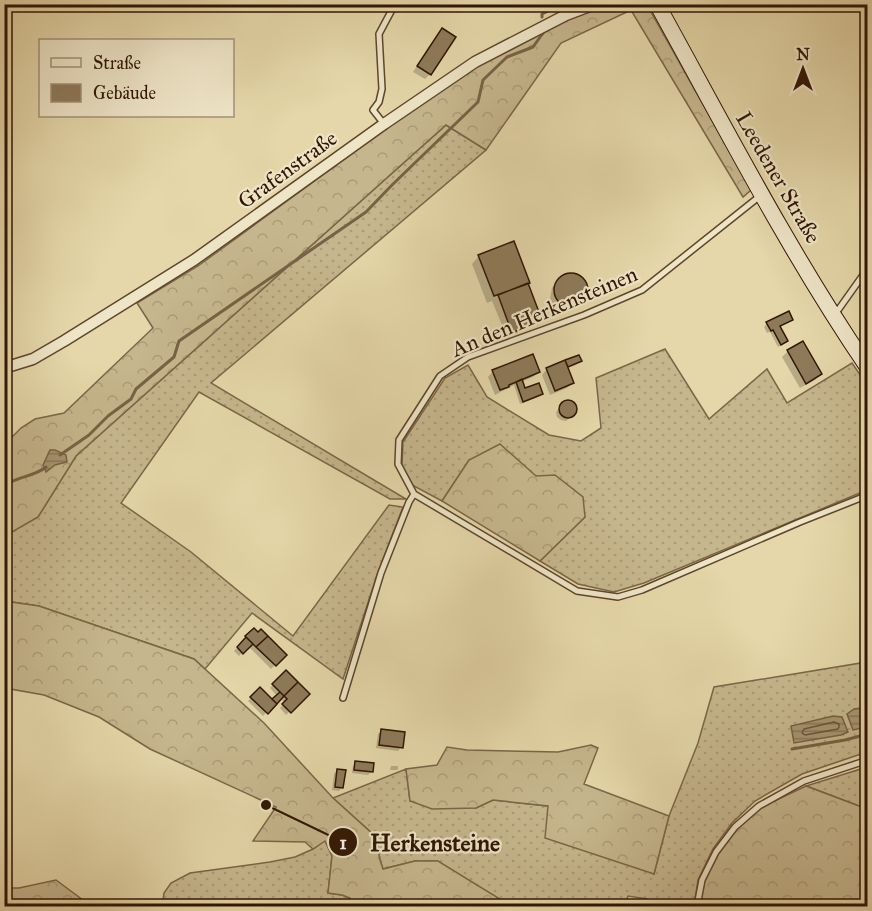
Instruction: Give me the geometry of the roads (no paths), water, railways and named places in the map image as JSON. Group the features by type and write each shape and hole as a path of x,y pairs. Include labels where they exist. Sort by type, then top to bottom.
{"street":[{"name":"Grafenstraße","path":"4,368 33,359 194,260 475,62 566,15 595,4"},
{"name":"Leedener Straße","path":"657,4 762,194 833,317 867,368"}],"lane":[{"path":"384,124 373,110 379,102 382,89 379,34 395,4"},
{"name":"An den Herkensteinen","path":"414,494 398,464 399,440 440,376 468,357 584,315 642,290 762,194"},
{"path":"833,317 867,268"},
{"path":"344,698 381,573 414,494 578,591 618,597 642,590 867,495"},
{"path":"697,906 702,880 716,852 735,827 759,806 804,781 867,760"}],"water":[{"path":"50,450 66,455 67,462 55,465 46,472 43,465"},
{"path":"861,708 867,721 867,727 853,730 847,714 854,709"},
{"path":"833,716 842,717 848,732 794,743 791,726"}],"waterway":[{"path":"542,17 542,14 563,4"},
{"path":"60,455 89,435 108,416 131,399 136,389 174,357 179,341 366,212 478,102 483,80 507,57 533,47 543,33"},
{"path":"4,486 46,467"},
{"path":"792,749 868,734"}],"place":[{"name":"Herkensteine","path":"266,805"}]}
